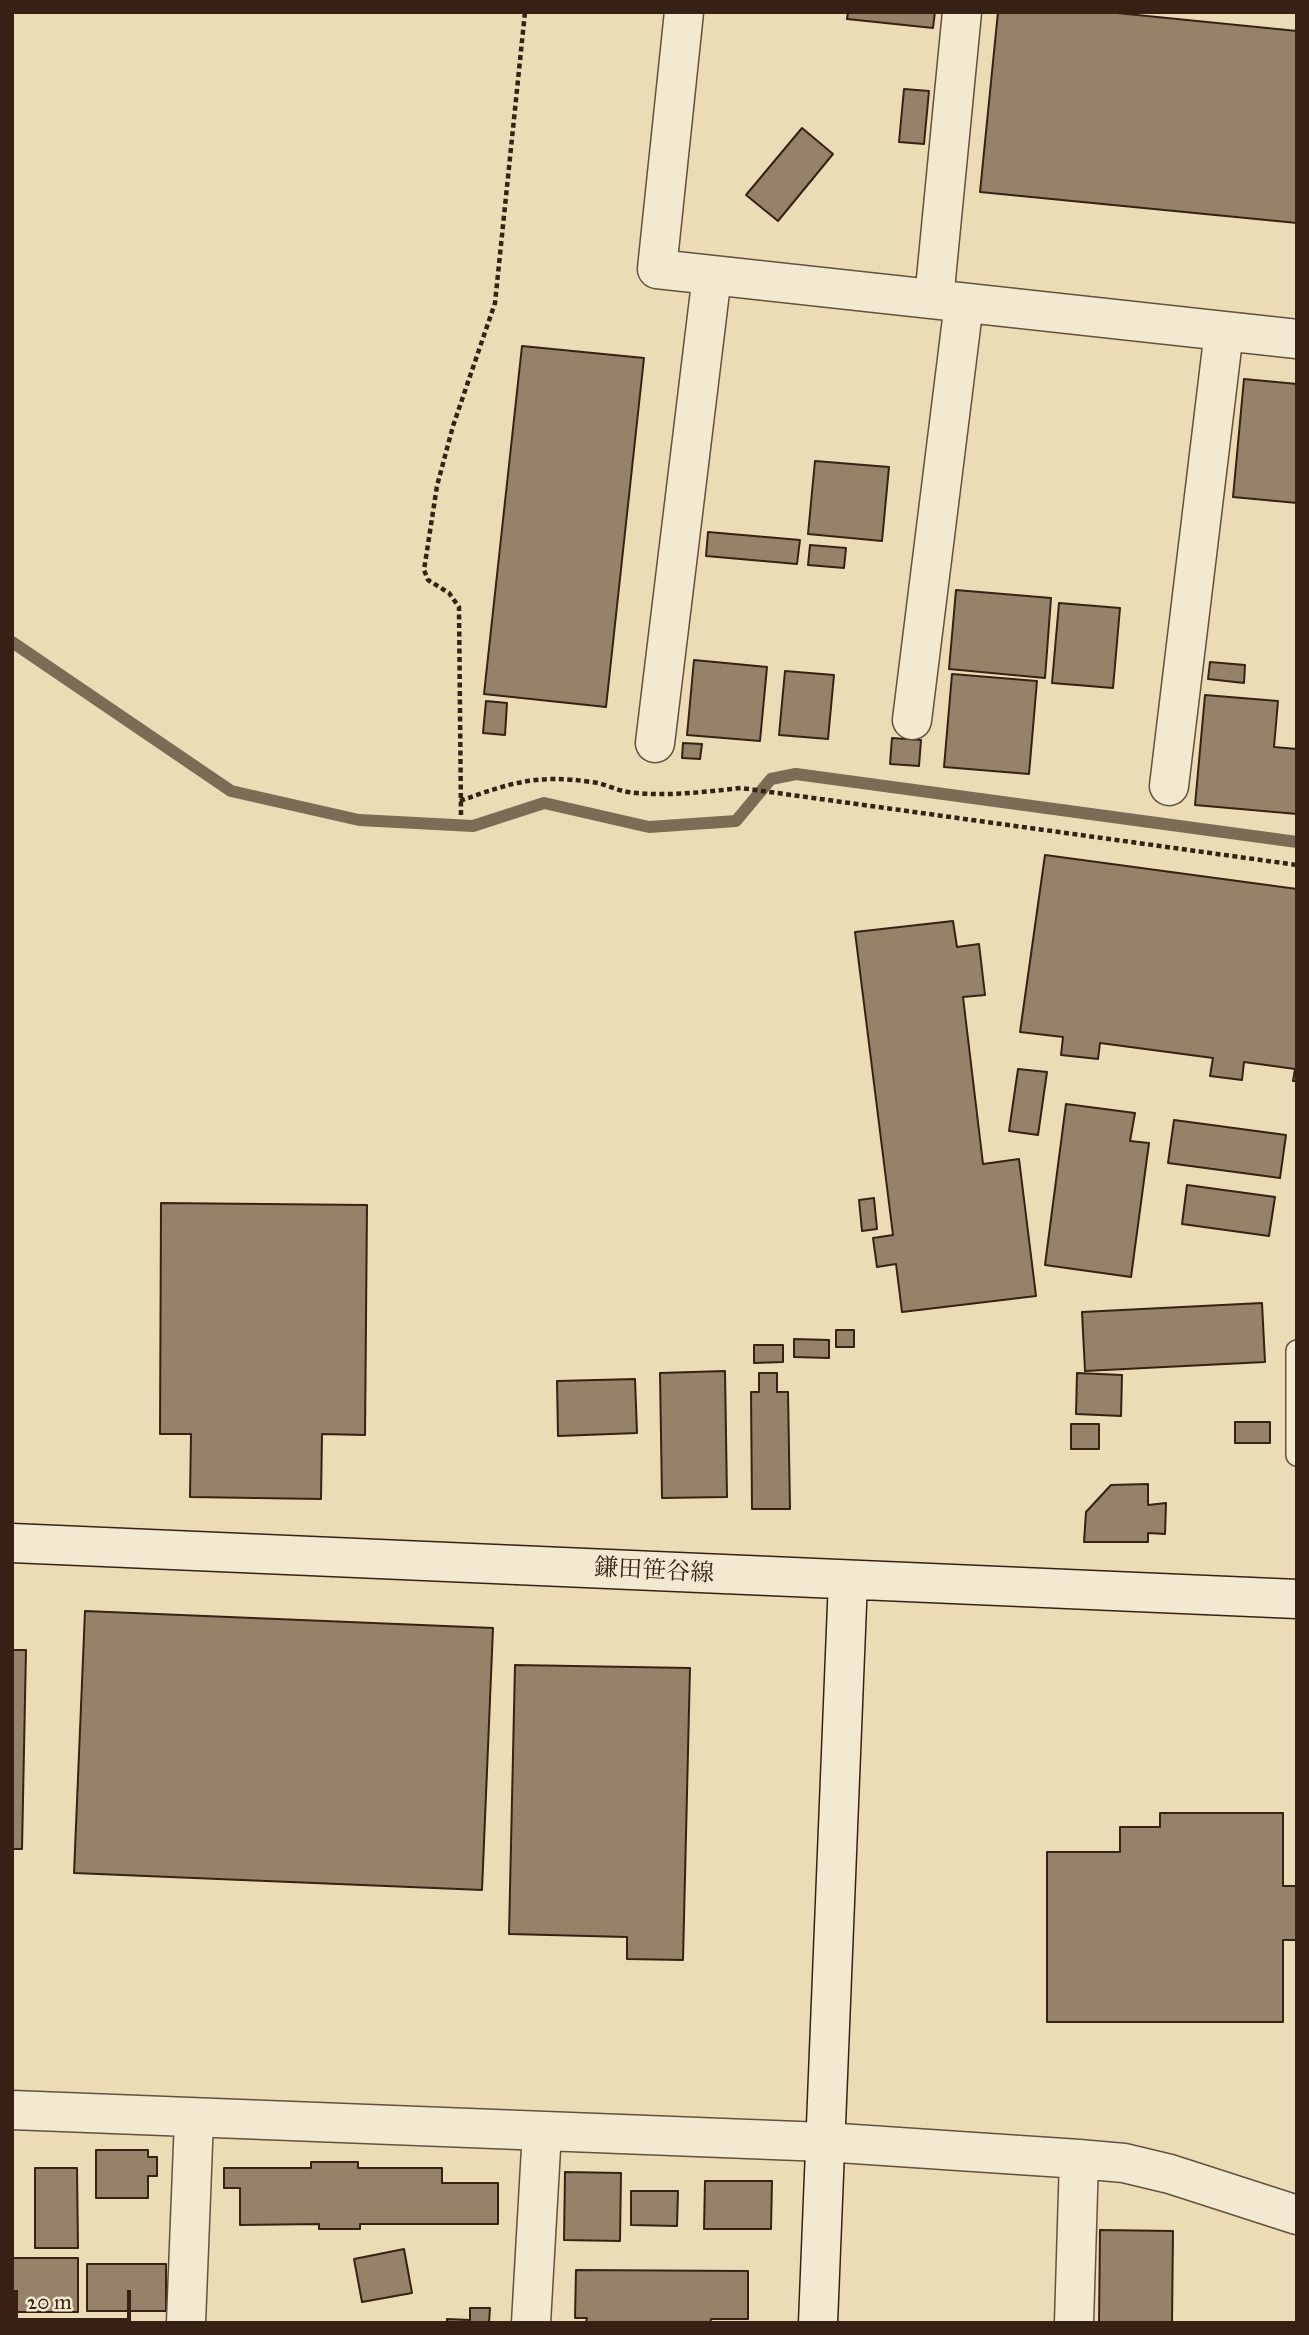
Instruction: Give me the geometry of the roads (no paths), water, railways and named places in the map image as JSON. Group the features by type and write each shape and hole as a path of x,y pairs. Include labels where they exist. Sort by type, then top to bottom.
{"street":[{"path":"684,12 657,269 1297,339"},
{"path":"912,720 949,301 962,12"},
{"path":"655,743 712,275"},
{"path":"1168,786 1224,331"},
{"name":"鎌田笹谷線","path":"12,1543 1297,1599"},
{"path":"818,2323 848,1580"},
{"path":"12,2110 824,2143 1079,2159 1124,2163 1170,2174 1297,2215"},
{"path":"186,2323 194,2119"},
{"path":"531,2323 542,2131"},
{"path":"1074,2323 1079,2159"}],"lane":[{"path":"1297,1350 1297,1455"}],"waterway":[{"path":"12,642 231,791 359,820 473,826 544,803 649,827 736,821 771,779 796,774 1297,842"}]}
